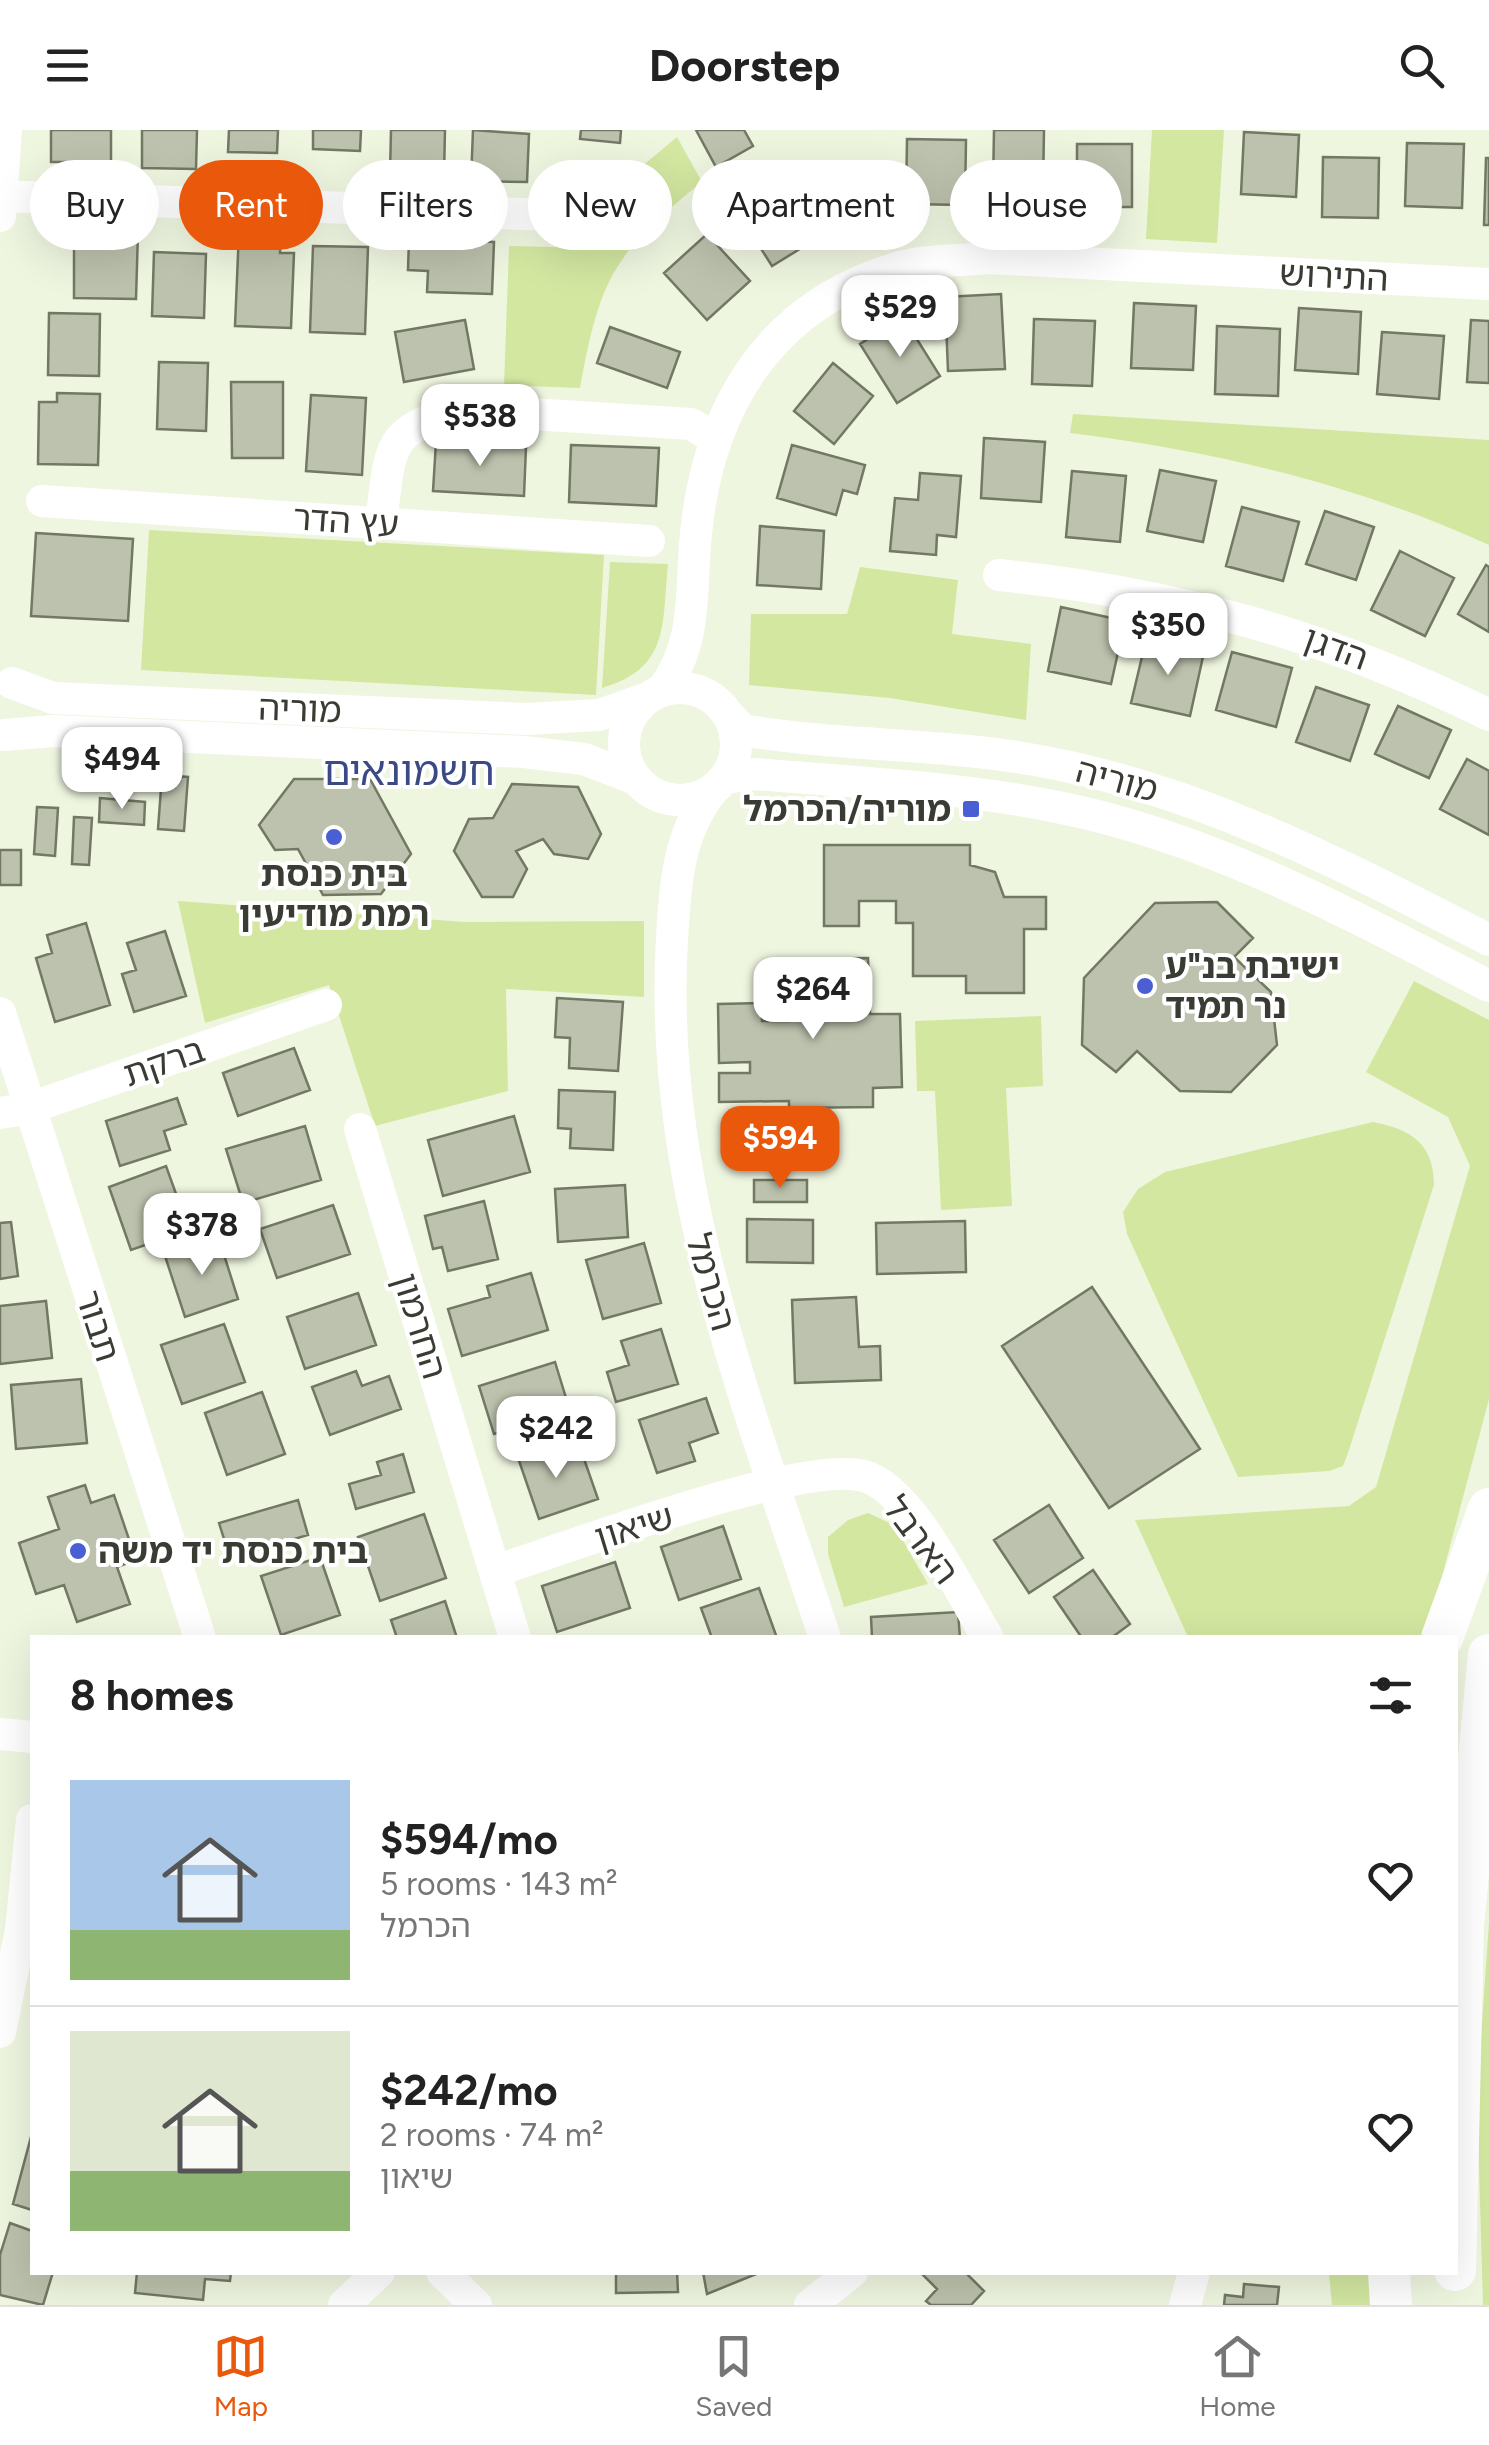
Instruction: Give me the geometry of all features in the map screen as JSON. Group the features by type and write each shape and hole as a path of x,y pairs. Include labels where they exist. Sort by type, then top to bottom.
{"main road":[{"path":"1443,1635 1489,1509"},
{"path":"1458,2141 1463,1925 1489,1655"},
{"path":"1389,2275 1391,2305"},
{"path":"1455,2275 1456,2305"}],"street":[{"path":"0,216 6,130"},
{"path":"1,196 528,214"},
{"name":"התירוש","path":"655,694 678,670 692,614 700,498 714,437 732,397 785,329 827,297 908,265 988,258 1489,284"},
{"path":"380,524 394,444 410,427 436,417 470,410 691,424 714,437"},
{"name":"עץ הדר","path":"42,501 649,541"},
{"name":"הדגן","path":"999,575 1124,592 1244,617 1364,657 1489,715"},
{"name":"התירוש","path":"692,614 700,675 718,704"},
{"path":"2,737 15,716 4,671"},
{"name":"מוריה","path":"4,671 54,698 526,719 599,714 655,694"},
{"path":"694,690 718,704 736,743 719,784 681,801 641,784 625,758 624,732 637,708 655,694 694,690"},
{"name":"מוריה","path":"718,704 742,730 1023,758 1116,778 1261,828 1489,940"},
{"name":"מוריה","path":"2,737 53,731 524,752 584,759 641,784"},
{"name":"מוריה","path":"719,784 756,774 946,790 1105,818 1228,858 1489,986"},
{"name":"הכרמל","path":"641,784 666,843 673,913 670,1039 684,1168 712,1292 824,1635"},
{"name":"הכרמל","path":"673,913 687,832 695,811 719,784"},
{"name":"ברקת","path":"14,1111 326,1005"},
{"name":"תבור","path":"0,1013 14,1111 199,1635"},
{"name":"החרמון","path":"360,1128 514,1635"},
{"name":"הארבל","path":"774,1483 830,1474 865,1476 894,1494 915,1520 986,1635"},
{"name":"שיאון","path":"495,1571 774,1483"},
{"path":"0,1734 30,1737"},
{"path":"0,2032 21,1930 30,1840"},
{"path":"344,2305 375,2275"},
{"path":"445,2275 471,2301"},
{"path":"810,2305 848,2275"},
{"path":"1185,2305 1193,2275"}],"green space":[{"path":"1152,130 1224,130 1217,243 1146,239"},
{"path":"677,137 692,164 692,190 672,206 672,160 649,160"},
{"path":"509,246 528,246 528,250 629,250 604,293 580,388 504,385"},
{"path":"1073,414 1489,440 1489,545 1388,504 1284,473 1178,450 1070,433"},
{"path":"149,530 604,555 596,695 141,670"},
{"path":"610,562 668,564 662,625 651,656 640,669 602,688"},
{"path":"860,567 958,580 952,634 1031,644 1026,720 890,698 749,685 751,614 847,614"},
{"path":"178,901 465,922 644,921 644,997 506,989 508,1091 375,1126 329,985 205,1023"},
{"path":"1414,981 1489,1020 1489,1399 1427,1635 1187,1635 1135,1520 1349,1506 1376,1487 1470,1166 1448,1117 1366,1072"},
{"path":"1041,1016 1043,1086 1006,1088 1012,1206 941,1210 935,1091 917,1091 915,1021"},
{"path":"1373,1122 1399,1129 1418,1141 1430,1159 1434,1185 1348,1453 1343,1466 1329,1471 1238,1477 1127,1234 1123,1212 1138,1189 1165,1172"},
{"path":"868,1513 894,1525 928,1584 844,1607 828,1554 828,1537 848,1520"},
{"path":"1489,1922 1489,2305 1483,2305 1477,2096"},
{"path":"1329,2275 1385,2275 1386,2305 1332,2305"}],"building":[{"path":"51,130 111,130 111,160 51,160"},
{"path":"142,130 197,130 196,160 179,160 179,169 159,168 159,160 142,160"},
{"path":"229,130 278,130 277,153 228,152"},
{"path":"313,130 361,130 360,151 313,149"},
{"path":"391,130 445,130 444,160 390,160"},
{"path":"473,130 529,134 527,182 508,182 508,160 472,160"},
{"path":"581,130 621,130 620,143 580,139"},
{"path":"696,130 744,130 753,146 728,160 712,160"},
{"path":"994,130 1044,130 1043,160 993,160"},
{"path":"1244,132 1299,135 1296,197 1241,194"},
{"path":"907,139 966,140 966,160 950,160 950,205 930,204 930,160 907,160"},
{"path":"1407,143 1464,144 1462,208 1405,206"},
{"path":"1077,144 1132,144 1132,207 1122,207 1122,160 1077,160"},
{"path":"1323,157 1379,158 1378,218 1322,217"},
{"path":"1489,158 1489,225 1484,225"},
{"path":"323,246 368,250 365,334 310,332 313,250 323,250"},
{"path":"692,248 722,250 750,281 707,320 664,273"},
{"path":"74,250 137,250 136,299 74,298"},
{"path":"238,250 294,253 291,328 235,326"},
{"path":"409,250 494,250 492,294 427,292 428,271 408,270"},
{"path":"762,250 798,250 772,266"},
{"path":"154,252 206,254 204,318 152,316"},
{"path":"1001,294 1005,369 948,371 945,297"},
{"path":"1134,303 1196,306 1193,370 1131,368"},
{"path":"1299,308 1361,312 1358,374 1295,370"},
{"path":"49,313 100,314 99,376 48,375"},
{"path":"903,317 940,376 897,403 860,344"},
{"path":"1034,319 1095,321 1092,386 1032,384"},
{"path":"465,320 474,369 404,382 395,332"},
{"path":"1471,320 1489,321 1489,383 1467,382"},
{"path":"1217,326 1280,329 1278,396 1215,394"},
{"path":"610,327 680,352 667,388 597,363"},
{"path":"1382,332 1444,336 1439,399 1377,394"},
{"path":"159,362 208,363 206,431 157,429"},
{"path":"833,363 873,396 834,444 794,411"},
{"path":"231,382 283,382 283,458 232,458"},
{"path":"57,393 100,394 98,465 38,464 39,402 57,402"},
{"path":"311,395 366,398 362,475 306,471"},
{"path":"984,438 1045,442 1041,502 981,498"},
{"path":"436,442 526,447 524,496 433,491"},
{"path":"571,445 659,448 656,506 569,502"},
{"path":"792,445 865,465 857,494 843,490 836,515 777,498"},
{"path":"1160,470 1216,481 1203,542 1147,531"},
{"path":"1072,471 1126,476 1120,542 1066,537"},
{"path":"920,473 961,476 956,537 937,535 936,555 890,551 895,498 918,500"},
{"path":"1242,507 1299,522 1283,581 1226,566"},
{"path":"1325,511 1374,527 1356,580 1306,564"},
{"path":"760,526 824,531 821,589 757,585"},
{"path":"36,533 133,539 128,621 31,616"},
{"path":"1400,551 1454,578 1425,636 1371,610"},
{"path":"1486,565 1489,567 1489,632 1458,614"},
{"path":"1061,607 1125,621 1111,684 1048,671"},
{"path":"1146,640 1204,652 1190,716 1131,703"},
{"path":"1232,652 1292,668 1276,727 1216,710"},
{"path":"1316,687 1369,705 1350,761 1296,742"},
{"path":"1398,706 1451,730 1429,778 1375,754"},
{"path":"1467,759 1489,771 1489,835 1440,809"},
{"path":"162,775 188,777 184,831 158,829"},
{"name":"בית כנסת רמת מודיעין","path":"294,779 370,779 411,854 381,894 323,895 298,849 275,850 259,825"},
{"path":"512,784 578,787 601,834 588,859 554,854 543,839 516,851 527,869 513,897 482,897 454,851 469,819 493,818"},
{"path":"100,798 145,802 144,825 99,822"},
{"path":"37,807 58,808 55,856 34,854"},
{"path":"74,817 92,818 89,865 72,864"},
{"path":"824,845 970,845 970,865 995,872 1004,897 1046,897 1046,929 1024,929 1024,993 966,993 966,976 913,976 913,923 896,923 896,901 859,901 859,926 824,926"},
{"path":"0,850 21,850 21,885 0,885"},
{"path":"1217,902 1253,938 1234,957 1271,992 1277,1045 1231,1092 1180,1091 1137,1051 1116,1072 1082,1045 1084,978 1155,903"},
{"path":"86,923 110,1005 55,1022 36,958 52,953 47,935"},
{"path":"165,931 186,996 134,1012 122,974 136,970 127,943"},
{"path":"868,958 870,1014 900,1014 902,1087 873,1088 873,1107 789,1108 789,1101 719,1102 719,1073 750,1073 750,1062 719,1063 718,1004 762,1003 762,1021 789,1021 787,959"},
{"path":"557,998 623,1002 618,1071 569,1068 570,1038 555,1037"},
{"path":"294,1048 310,1090 238,1116 223,1073"},
{"path":"559,1090 615,1092 613,1150 570,1148 571,1129 558,1128"},
{"path":"177,1098 186,1124 164,1131 170,1150 120,1166 106,1121"},
{"path":"514,1116 530,1172 443,1196 428,1140"},
{"path":"305,1126 321,1180 243,1203 226,1149"},
{"path":"166,1166 189,1230 131,1250 109,1187"},
{"path":"754,1180 807,1180 807,1202 754,1202"},
{"path":"625,1185 628,1237 558,1242 555,1189"},
{"path":"484,1201 498,1259 448,1271 442,1247 433,1249 425,1216"},
{"path":"333,1205 350,1254 277,1278 260,1229"},
{"path":"747,1219 813,1220 813,1263 747,1262"},
{"path":"965,1221 966,1272 877,1274 876,1223"},
{"path":"11,1222 18,1276 0,1279 0,1223"},
{"path":"219,1239 238,1299 185,1317 165,1256"},
{"path":"644,1243 661,1303 603,1319 586,1260"},
{"path":"531,1273 548,1330 462,1356 448,1309 490,1297 487,1286"},
{"path":"1092,1287 1200,1449 1109,1508 1002,1346"},
{"path":"358,1293 376,1345 305,1369 287,1317"},
{"path":"856,1297 859,1347 880,1346 881,1380 795,1383 792,1300"},
{"path":"46,1301 52,1358 0,1364 0,1306"},
{"path":"224,1324 245,1382 182,1404 161,1345"},
{"path":"661,1329 678,1384 616,1402 607,1372 629,1365 621,1341"},
{"path":"555,1362 570,1411 494,1434 479,1386"},
{"path":"356,1371 362,1386 389,1376 401,1409 330,1435 312,1387"},
{"path":"81,1379 87,1443 16,1449 11,1385"},
{"path":"262,1392 285,1454 227,1475 205,1413"},
{"path":"706,1398 718,1433 689,1443 695,1461 657,1473 639,1420"},
{"path":"545,1443 552,1463 582,1453 598,1499 539,1519 516,1452"},
{"path":"403,1454 414,1492 356,1509 349,1484 381,1475 377,1462"},
{"name":"בית כנסת יד משה","path":"85,1485 91,1503 114,1495 136,1560 117,1567 130,1604 77,1622 64,1585 36,1594 19,1543 59,1529 48,1497"},
{"path":"298,1500 308,1535 230,1558 219,1523"},
{"path":"1049,1505 1083,1558 1029,1593 994,1540"},
{"path":"424,1514 446,1578 380,1601 358,1537"},
{"path":"723,1526 741,1579 679,1600 661,1547"},
{"path":"320,1557 340,1615 281,1635 261,1576"},
{"path":"615,1562 630,1608 557,1632 542,1586"},
{"path":"1093,1570 1130,1624 1115,1635 1080,1635 1054,1597"},
{"path":"759,1588 776,1635 711,1635 701,1608"},
{"path":"445,1601 456,1635 396,1635 391,1620"},
{"path":"958,1612 960,1635 872,1635 871,1617"},
{"path":"30,2141 30,2209 13,2204"},
{"path":"10,2223 30,2230 30,2275 52,2275 43,2305 0,2295 0,2255"},
{"path":"137,2275 231,2275 230,2281 205,2279 203,2300 135,2293"},
{"path":"616,2275 677,2275 678,2292 616,2293"},
{"path":"704,2275 754,2275 707,2294"},
{"path":"923,2275 968,2275 984,2291 971,2305 931,2305 926,2301 937,2289"},
{"path":"1244,2284 1279,2287 1277,2305 1224,2305 1225,2295 1243,2297"}],"place":[{"name":"מוריה/הכרמל","path":"971,809"},
{"name":"בית כנסת רמת מודיעין","path":"334,837"},
{"name":"ישיבת בנ\"ע נר תמיד","path":"1145,986"},
{"name":"בית כנסת יד משה","path":"78,1551"}],"district":[{"name":"חשמונאים","path":"409,771"}]}
